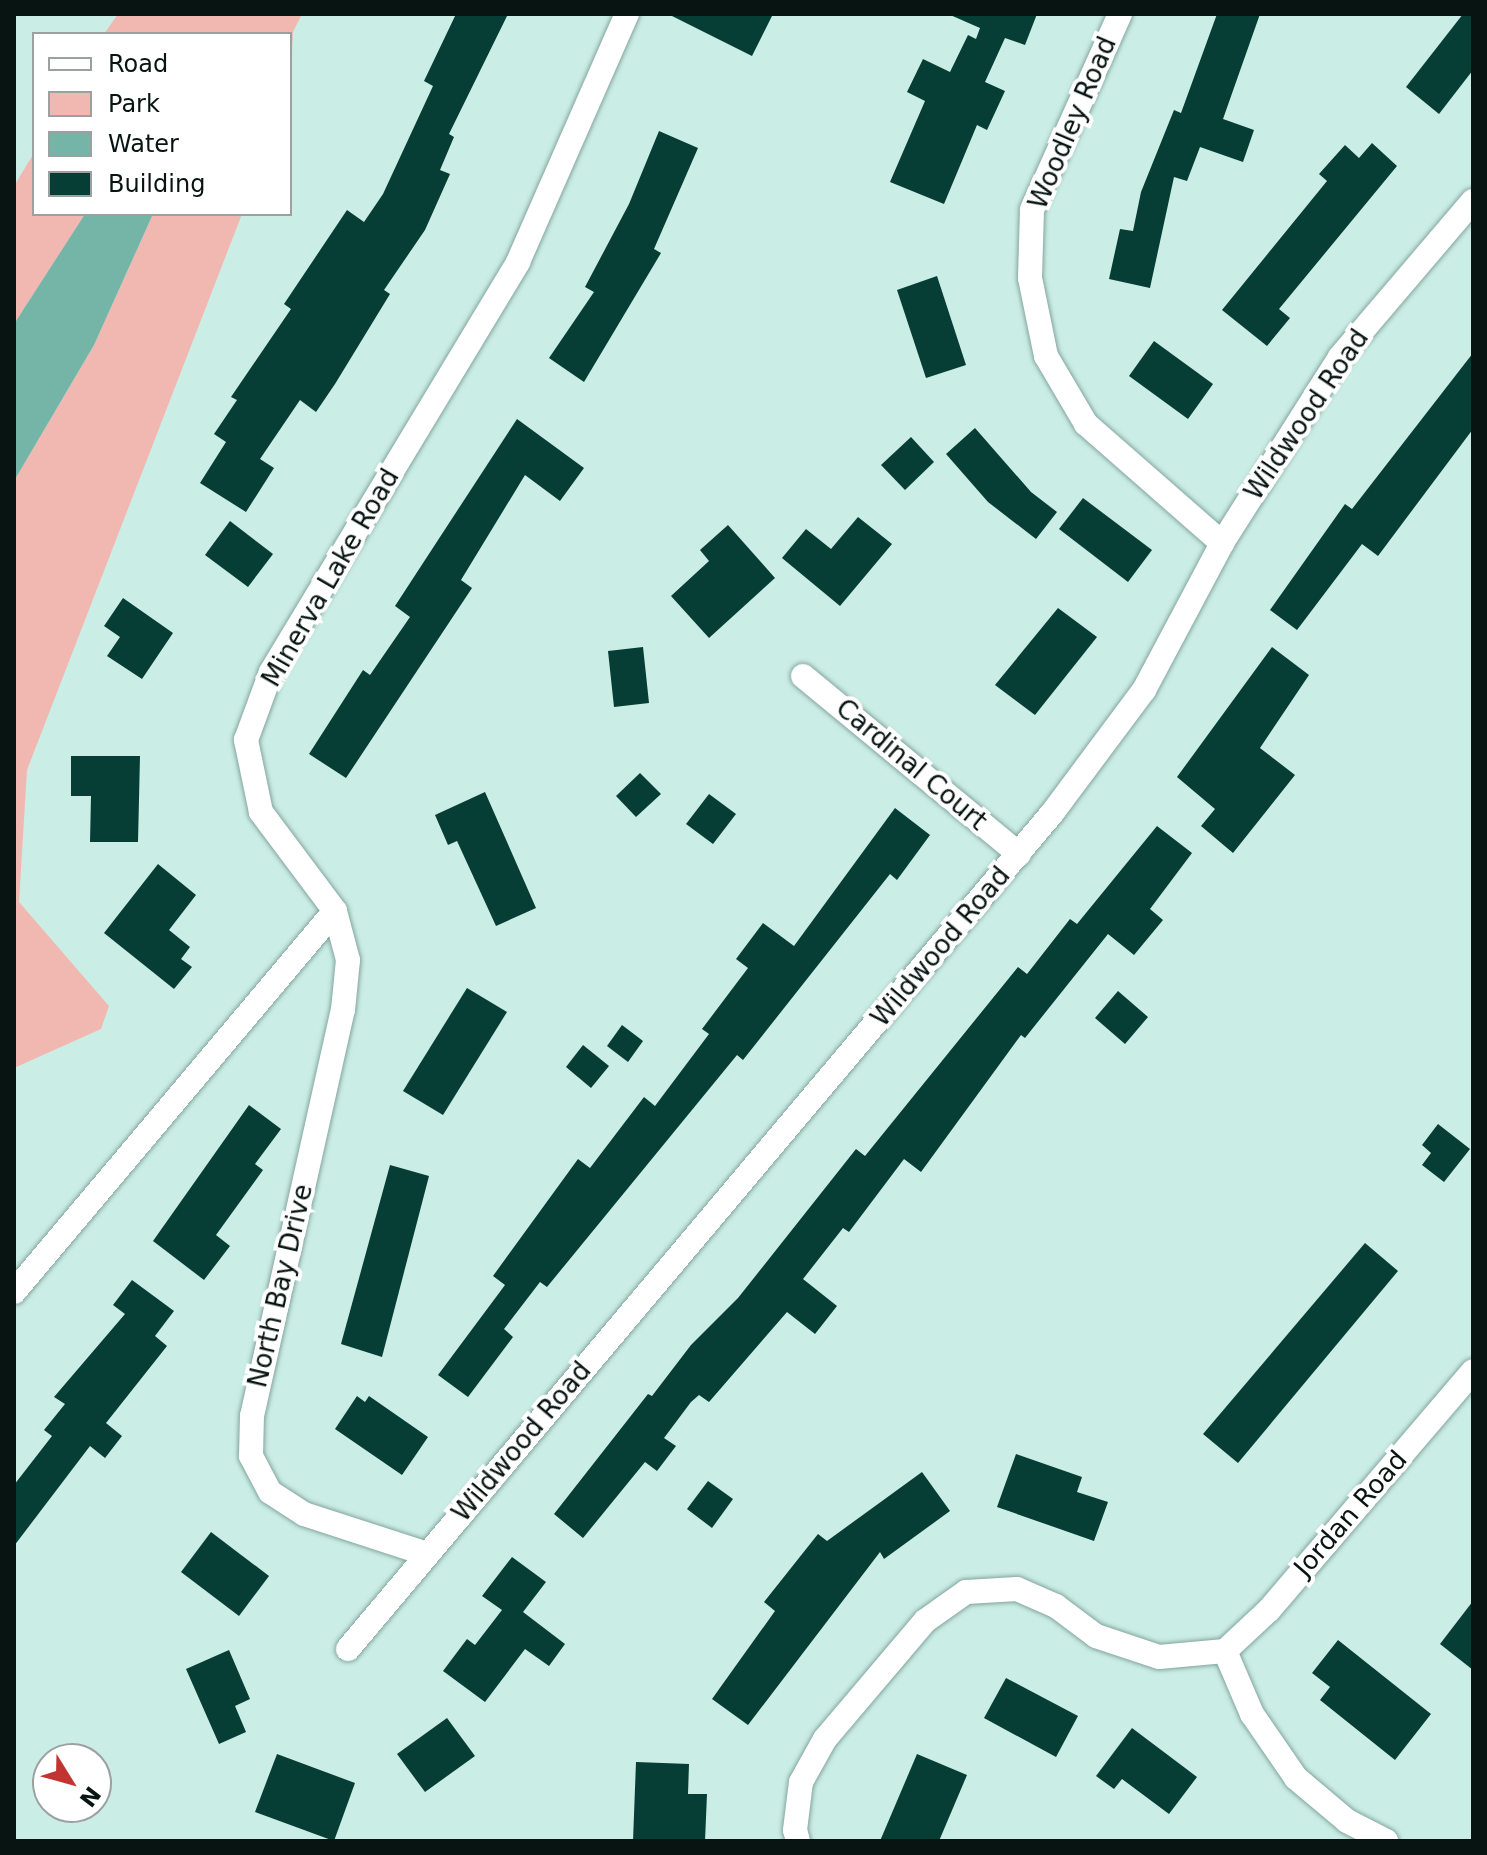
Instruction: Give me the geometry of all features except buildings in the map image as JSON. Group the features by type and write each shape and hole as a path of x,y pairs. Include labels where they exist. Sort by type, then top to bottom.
{"street":[{"name":"Minerva Lake Road","path":"335,911 261,812 246,740 271,672 518,262 627,14"},
{"name":"Woodley Road","path":"1120,14 1032,210 1030,278 1046,356 1086,424 1222,543"},
{"name":"Wildwood Road","path":"348,1649 1019,854 1144,690 1222,543 1340,357 1473,201"},
{"name":"Cardinal Court","path":"803,676 1019,854"},
{"path":"14,1292 335,911"},
{"name":"North Bay Drive","path":"335,911 348,960 343,1010 252,1416 251,1456 270,1492 304,1514 427,1554"},
{"name":"Jordan Road","path":"1225,1651 1269,1610 1473,1371"},
{"path":"798,1841 795,1830 801,1782 825,1739 925,1621 966,1592 1017,1589 1056,1606 1096,1636 1159,1657 1225,1651 1252,1714 1296,1778 1347,1821 1386,1841"}],"green space":[{"path":"118,14 302,14 293,32 292,51 292,32 105,32"},
{"path":"32,156 32,216 84,216 14,324 14,186"},
{"path":"152,216 241,216 27,770 19,902 109,1006 101,1029 14,1068 14,481 94,345"}],"water":[{"path":"84,216 152,216 94,345 14,481 14,324"}]}
